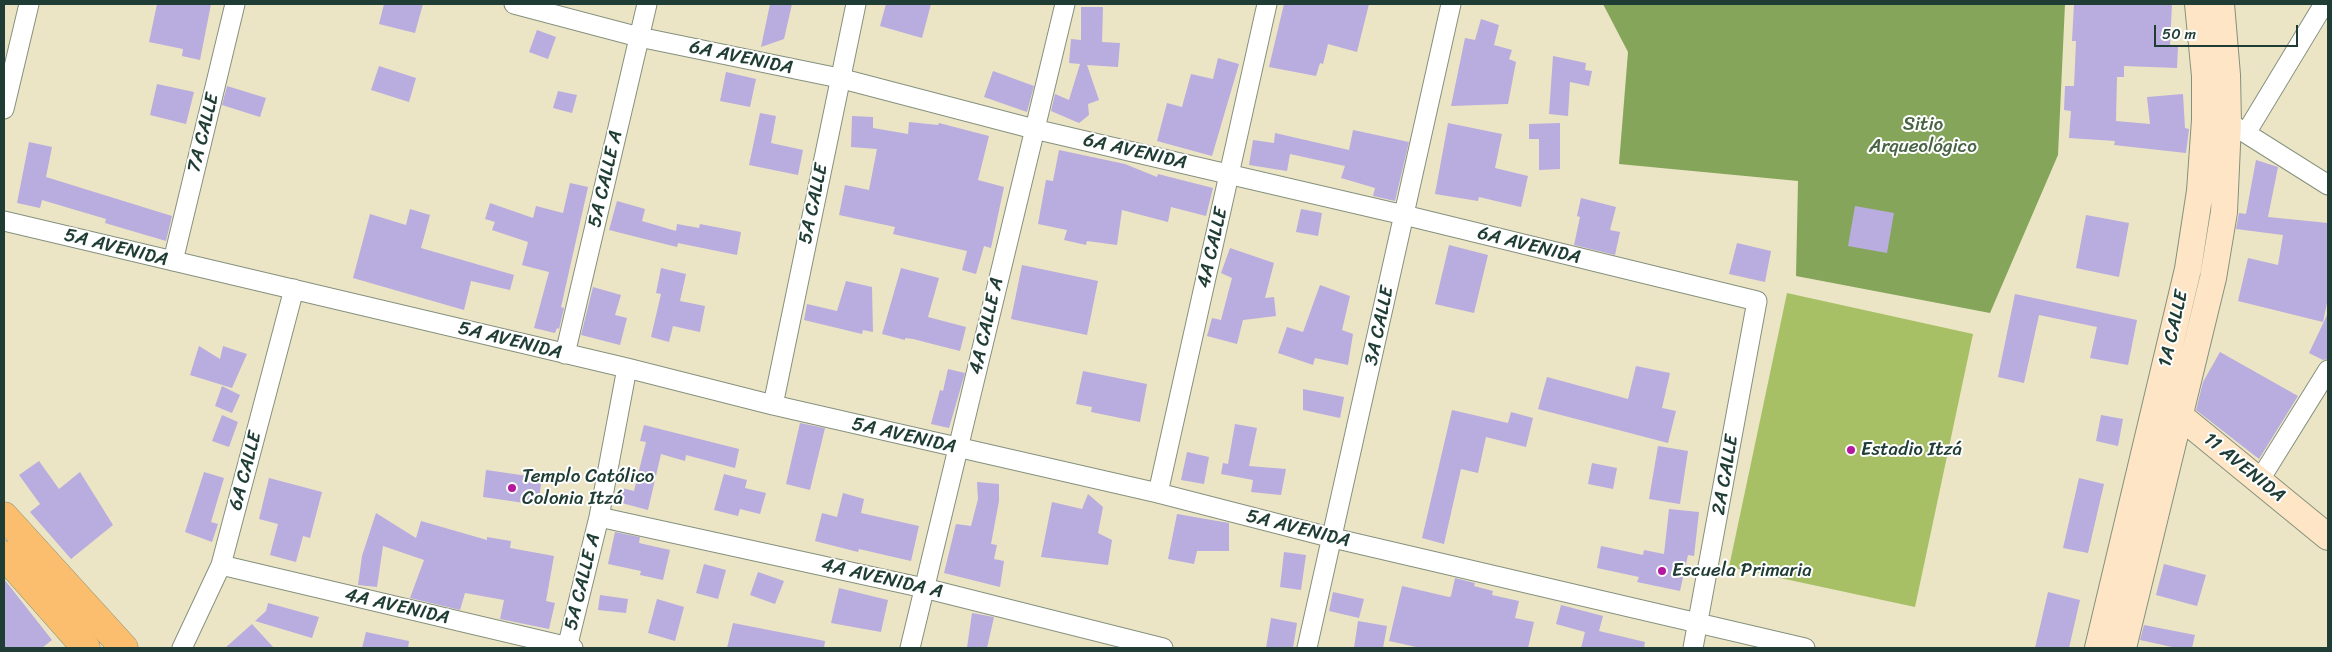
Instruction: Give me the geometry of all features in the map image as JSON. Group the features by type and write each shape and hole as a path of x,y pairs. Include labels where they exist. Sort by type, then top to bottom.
{"main road":[{"name":"1A CALLE","path":"2098,648 2168,412 2214,268 2224,212 2237,128 2216,76 2198,4"},
{"name":"1A CALLE","path":"2123,648 2168,412 2200,191 2205,120 2216,76 2220,4"},
{"name":"11 AVENIDA","path":"2168,412 2259,481 2328,537"},
{"path":"5,520 124,648"},
{"path":"4,555 86,648"}],"street":[{"path":"4,109 29,4"},
{"name":"7A CALLE","path":"173,261 235,4"},
{"name":"6A AVENIDA","path":"514,4 639,37 839,78 1034,129 1404,215 1757,301"},
{"name":"5A CALLE A","path":"565,354 647,4"},
{"name":"5A CALLE","path":"773,405 839,78 856,4"},
{"name":"4A CALLE A","path":"910,648 1065,4"},
{"name":"4A CALLE","path":"1158,493 1267,4"},
{"name":"3A CALLE","path":"1307,648 1451,4"},
{"path":"2324,4 2237,128 2328,185"},
{"name":"5A AVENIDA","path":"4,221 627,368 773,405 1158,493 1333,538 1805,648"},
{"name":"6A CALLE","path":"182,648 221,565 294,289"},
{"name":"2A CALLE","path":"1693,648 1757,301"},
{"name":"5A CALLE A","path":"569,648 599,517 627,368"},
{"path":"2259,481 2328,370"},
{"name":"4A AVENIDA A","path":"599,517 924,588 1163,648"},
{"name":"4A AVENIDA","path":"221,565 569,648"}],"green space":[{"name":"Sitio Arqueológico","path":"1603,4 2065,4 2058,155 1990,313 1796,276 1798,181 1619,164 1628,52"},
{"name":"Estadio Itzá","path":"1787,293 1973,334 1915,607 1729,567"}],"building":[{"path":"157,4 211,4 200,60 182,56 183,49 149,42"},
{"path":"384,4 423,4 415,33 379,24"},
{"path":"770,4 792,4 784,39 761,47"},
{"path":"886,4 931,4 922,38 880,26"},
{"path":"1284,4 1369,4 1357,52 1328,44 1323,64 1320,63 1316,76 1269,67"},
{"path":"2074,4 2172,4 2170,46 2178,47 2177,68 2124,66 2124,77 2117,77 2116,121 2150,124 2147,97 2183,94 2185,128 2189,129 2186,153 2114,145 2115,141 2069,138 2071,111 2064,110 2065,86 2074,86 2076,41 2072,41"},
{"path":"1081,7 1103,7 1102,42 1120,43 1118,67 1087,65 1099,100 1088,104 1089,115 1079,123 1051,111 1055,94 1069,100 1080,64 1069,63 1071,39 1081,40"},
{"path":"1481,19 1499,25 1494,45 1512,50 1509,59 1516,62 1508,104 1451,106 1465,38 1475,40"},
{"path":"537,30 556,37 548,59 529,52"},
{"path":"1553,56 1586,63 1585,70 1592,71 1589,86 1570,82 1568,116 1549,114"},
{"path":"1218,58 1239,64 1212,156 1157,141 1167,103 1182,107 1191,74 1213,79"},
{"path":"379,66 416,78 409,102 371,90"},
{"path":"993,71 1034,86 1027,112 984,97"},
{"path":"726,72 756,79 750,107 720,101"},
{"path":"157,84 194,92 186,124 150,115"},
{"path":"227,86 266,98 260,117 222,105"},
{"path":"558,91 577,95 572,113 553,108"},
{"path":"760,113 776,116 771,143 803,150 798,175 749,165"},
{"path":"852,116 873,117 873,128 908,134 909,122 938,125 939,123 989,136 978,180 1004,187 991,248 984,246 976,274 962,270 967,251 893,234 895,227 839,215 845,185 869,190 877,149 851,147"},
{"path":"1448,123 1502,134 1495,168 1528,176 1521,207 1479,197 1478,201 1435,194"},
{"path":"1560,123 1560,169 1539,170 1539,139 1529,139 1529,124"},
{"path":"1353,130 1409,142 1395,201 1373,196 1375,188 1341,178 1345,166 1290,154 1287,171 1249,165 1253,140 1274,143 1275,133 1349,150"},
{"path":"29,142 52,147 46,177 172,216 166,241 105,223 106,219 42,200 40,208 17,203"},
{"path":"1059,150 1125,164 1157,177 1158,174 1213,188 1206,216 1171,207 1168,222 1122,210 1117,245 1087,241 1086,245 1064,240 1067,230 1038,224 1046,180 1053,181"},
{"path":"2256,160 2278,167 2268,217 2328,223 2328,298 2323,322 2238,301 2248,258 2278,265 2283,235 2236,229 2239,213 2246,214"},
{"path":"570,183 588,187 561,307 564,308 559,329 557,328 555,333 534,328 549,272 522,265 528,242 492,230 495,222 485,219 490,203 533,218 536,206 563,213"},
{"path":"1581,198 1616,207 1610,230 1620,232 1615,255 1574,245 1580,217 1577,216"},
{"path":"617,201 645,209 642,221 676,231 677,224 699,228 700,224 741,232 737,255 678,243 677,247 609,230"},
{"path":"1855,206 1894,213 1887,253 1848,246"},
{"path":"410,209 430,215 421,248 514,275 510,290 471,281 464,310 353,278 370,214 406,225"},
{"path":"1301,209 1322,213 1318,236 1296,232"},
{"path":"2086,215 2129,223 2119,277 2076,268"},
{"path":"1737,243 1771,251 1765,282 1729,274"},
{"path":"1449,245 1488,255 1474,313 1435,304"},
{"path":"1230,248 1274,263 1265,298 1274,297 1276,316 1243,320 1237,344 1207,336 1212,318 1221,320 1232,278 1221,273"},
{"path":"1022,265 1098,281 1087,335 1011,319"},
{"path":"661,268 686,274 680,301 705,306 700,332 673,326 669,342 651,337 661,294 656,293"},
{"path":"901,268 939,278 928,317 966,327 960,351 913,339 905,338 905,340 882,334"},
{"path":"846,281 872,287 873,332 863,330 862,334 804,320 807,304 837,311"},
{"path":"1320,285 1350,296 1342,330 1353,334 1348,365 1315,358 1313,365 1278,353 1287,327 1303,332"},
{"path":"593,287 621,295 615,315 627,318 620,345 581,335"},
{"path":"2015,294 2137,320 2128,365 2090,358 2097,327 2039,315 2024,383 1998,377"},
{"path":"2328,313 2328,359 2323,360 2309,353"},
{"path":"199,346 220,359 223,346 247,354 232,388 190,375"},
{"path":"2220,352 2298,396 2259,459 2196,410 2203,382"},
{"path":"1636,366 1670,373 1662,408 1676,411 1668,443 1538,409 1547,377 1628,399"},
{"path":"948,369 965,373 949,428 931,424 940,390 943,391"},
{"path":"1083,371 1147,384 1140,422 1091,412 1092,407 1076,404"},
{"path":"222,386 240,395 232,413 215,406"},
{"path":"1303,389 1344,397 1340,418 1303,410"},
{"path":"1452,410 1508,423 1511,412 1533,418 1526,447 1486,437 1478,473 1461,469 1444,544 1422,538"},
{"path":"222,415 238,422 229,447 212,441"},
{"path":"2101,415 2123,419 2118,446 2096,441"},
{"path":"800,423 825,428 810,490 786,484"},
{"path":"1235,424 1257,428 1249,466 1286,469 1281,495 1251,492 1253,480 1221,474 1223,463 1228,464"},
{"path":"644,425 739,449 735,468 686,455 685,461 661,454 648,510 618,502 622,488 634,491 646,442 640,441"},
{"path":"1658,446 1688,451 1680,504 1649,499"},
{"path":"1187,452 1209,457 1204,484 1181,480"},
{"path":"39,461 59,489 80,472 113,525 71,559 30,512 40,504 19,475"},
{"path":"1592,463 1617,468 1613,489 1588,484"},
{"name":"Templo Católico Colonia Itzá","path":"486,470 542,478 538,505 483,497"},
{"path":"204,472 224,478 211,522 218,524 212,542 185,532"},
{"path":"724,474 747,480 745,488 766,493 760,514 740,509 738,516 714,510"},
{"path":"269,478 322,492 310,538 303,536 296,562 270,555 278,524 259,519"},
{"path":"2079,478 2104,484 2088,553 2063,548"},
{"path":"977,482 999,484 999,501 991,544 997,545 994,559 1004,561 1000,587 944,573 956,524 971,526 978,499"},
{"path":"843,493 864,499 861,513 919,526 911,561 859,549 858,552 815,541 822,513 837,517"},
{"path":"1088,494 1103,507 1098,533 1112,540 1108,565 1041,557 1052,502 1082,509"},
{"path":"1669,509 1699,512 1694,556 1688,555 1680,591 1637,582 1639,577 1597,568 1601,546 1643,555 1644,550 1664,554"},
{"path":"376,513 416,538 421,521 487,540 487,537 511,541 510,548 554,556 546,601 555,603 549,629 500,619 504,600 465,593 460,610 410,598 424,560 383,546 377,587 358,585 362,556"},
{"path":"1177,514 1229,523 1229,551 1197,551 1194,564 1168,559"},
{"path":"615,532 640,537 639,543 670,550 663,580 640,575 641,571 608,564"},
{"path":"1284,552 1306,555 1301,590 1280,587"},
{"path":"704,564 726,570 718,599 696,593"},
{"path":"2164,564 2206,575 2197,606 2156,595"},
{"path":"758,572 784,581 775,604 750,595"},
{"path":"1455,578 1475,583 1474,586 1493,591 1492,595 1519,601 1515,618 1534,622 1528,648 1421,648 1389,641 1402,586 1449,597 1451,596"},
{"path":"4,579 52,640 42,648 4,648"},
{"path":"839,588 888,600 881,632 831,623"},
{"path":"1333,592 1364,599 1359,618 1329,611"},
{"path":"2048,592 2080,600 2069,648 2035,648"},
{"path":"600,595 628,599 626,613 598,610"},
{"path":"657,599 684,607 675,641 648,633"},
{"path":"268,603 319,617 312,638 255,621 266,611"},
{"path":"1561,605 1603,616 1599,631 1645,642 1644,648 1581,648 1585,632 1556,624"},
{"path":"972,613 994,617 987,648 967,648"},
{"path":"1271,618 1297,623 1293,648 1266,648"},
{"path":"1358,621 1387,626 1383,648 1354,648"},
{"path":"733,623 825,641 824,648 727,648"},
{"path":"252,624 274,648 225,648"},
{"path":"2144,625 2195,635 2192,648 2172,648 2140,640"},
{"path":"366,632 409,641 408,648 362,648"}],"place":[{"name":"Estadio Itzá","path":"1851,450"},
{"name":"Templo Católico Colonia Itzá","path":"512,488"},
{"name":"Escuela Primaria","path":"1662,571"}]}
